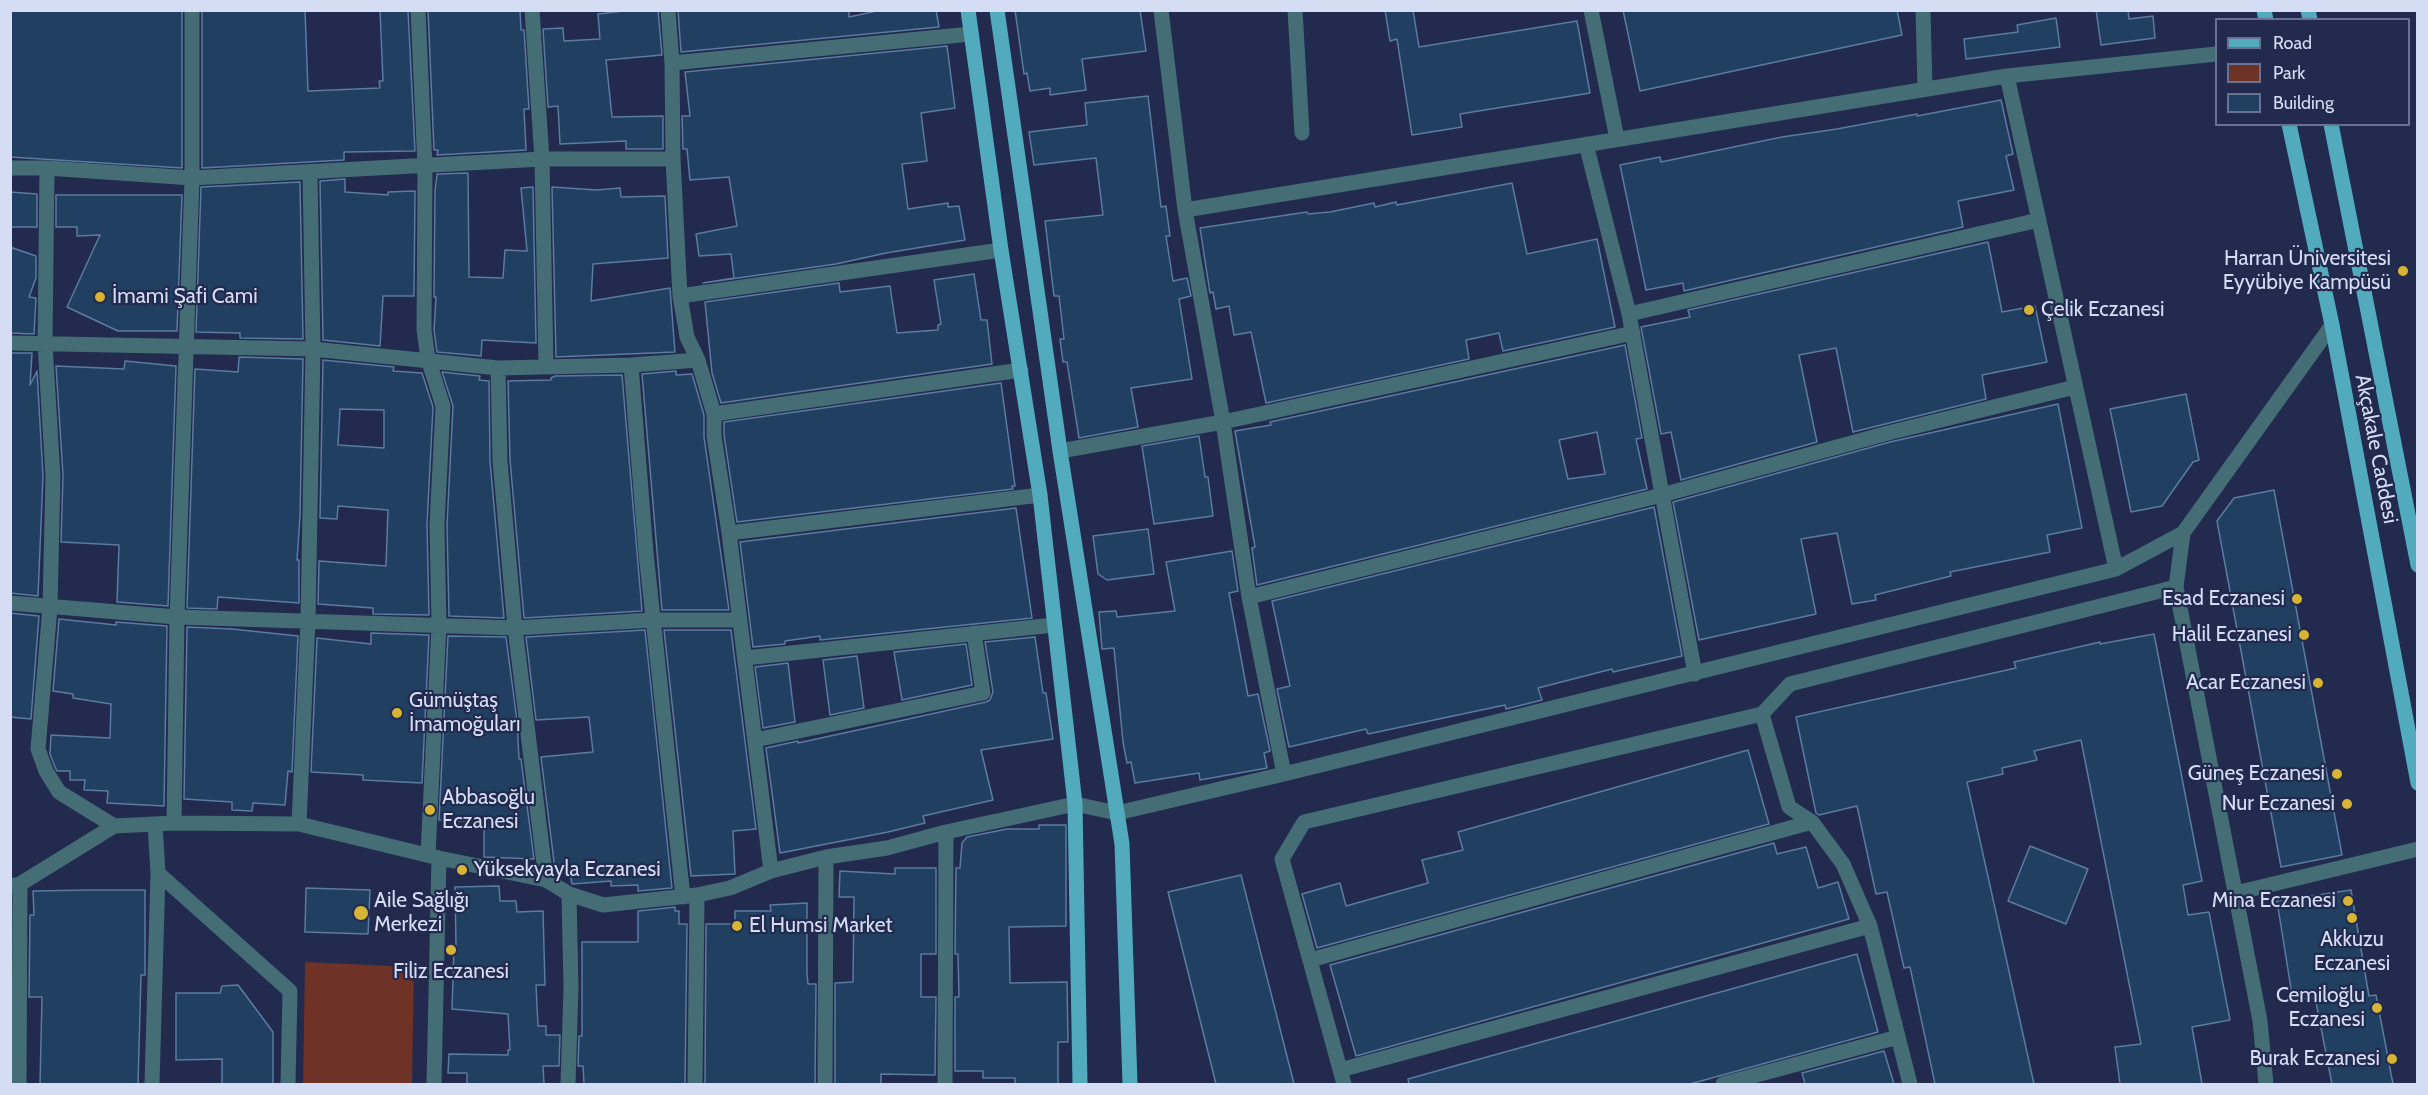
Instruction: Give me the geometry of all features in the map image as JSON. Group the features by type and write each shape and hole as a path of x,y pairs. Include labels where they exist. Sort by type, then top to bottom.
{"main road":[{"path":"968,10 1001,250 1040,495 1075,804 1080,1084"},
{"path":"997,10 1060,452 1122,844 1130,1084"},
{"name":"Akçakale Caddesi","path":"2289,126 2332,325 2418,783"},
{"name":"Akçakale Caddesi","path":"2331,126 2418,565"}],"street":[{"path":"174,823 177,617 192,178 192,10"},
{"path":"418,10 425,166 424,330 428,359 443,406 437,525 434,1084"},
{"path":"532,10 542,159 546,365"},
{"path":"668,10 680,296 687,337 698,360 714,414 714,436 729,532 738,620 745,658 771,872"},
{"path":"1161,10 1185,210 1223,422 1249,597 1284,774"},
{"path":"1294,10 1302,134"},
{"path":"1591,10 1617,139"},
{"path":"1923,10 1925,89"},
{"path":"672,63 971,34"},
{"path":"1185,210 2007,76 2215,54"},
{"path":"2007,76 2116,569"},
{"path":"1586,144 1633,333 1695,674"},
{"path":"10,168 47,168 192,178 542,159 673,159"},
{"path":"47,168 45,344 53,476 50,607 38,749 46,771 59,792 114,826"},
{"path":"299,824 308,620 313,349 310,173"},
{"path":"1629,314 2039,220"},
{"path":"680,296 1001,250"},
{"path":"19,1084 15,885 114,826 174,823 299,824 434,857 546,880 569,894 603,905 690,896 730,888 771,872 826,857 887,848 946,832 1075,804 1117,813 1695,674 2116,569 2183,533 2332,325"},
{"path":"1060,452 1223,422 1633,333"},
{"path":"10,343 313,349 428,359 498,368 546,365 631,365 698,360"},
{"path":"631,365 653,620 690,896 695,1084"},
{"path":"498,368 500,461 514,628 546,880"},
{"path":"714,414 1021,370"},
{"path":"1249,597 1662,495 1888,433 2075,387"},
{"path":"729,532 1040,495"},
{"path":"2183,533 2176,587 2260,1021 2266,1084"},
{"path":"1870,926 1342,1077 1282,859 1304,822 1762,714 1790,684 2176,587"},
{"path":"10,603 177,617 514,628 653,620 738,620"},
{"path":"745,658 1054,625"},
{"path":"755,741 983,693 974,633"},
{"path":"1762,714 1789,807 1812,822 1843,864 1870,926 1910,1084"},
{"path":"1310,960 1812,822"},
{"path":"152,1084 158,873 155,824"},
{"path":"945,1084 946,832"},
{"path":"2236,893 2418,849"},
{"path":"825,1084 826,857"},
{"path":"158,873 290,991 288,1084"},
{"path":"568,1084 571,988 569,894"},
{"path":"1723,1084 1898,1037"}],"green space":[{"path":"305,962 414,967 412,1084 303,1084"}],"building":[{"path":"10,10 182,10 182,168 10,157"},
{"path":"202,10 305,10 308,91 380,88 379,81 383,81 380,10 408,10 415,151 344,152 344,160 202,168"},
{"path":"428,10 520,10 521,30 524,30 529,109 524,109 526,150 437,155 438,150 434,150"},
{"path":"658,10 662,55 606,60 612,117 663,116 663,149 626,149 626,141 560,144 558,106 548,107 543,29 563,28 564,41 600,39 598,14"},
{"path":"678,10 849,10 849,17 881,10 936,10 939,27 681,52"},
{"path":"1015,10 1140,10 1146,51 1082,59 1086,90 1050,95 1050,88 1030,91 1027,73 1024,74"},
{"path":"1385,10 1413,10 1419,47 1577,21 1590,93 1460,114 1462,127 1412,135 1397,39 1390,41"},
{"path":"1623,10 1897,10 1902,35 1640,91"},
{"path":"2096,10 2128,10 2129,19 2153,16 2155,38 2101,45"},
{"path":"2056,18 2060,47 1966,59 1964,39 2018,32 2017,25"},
{"path":"947,46 955,108 921,113 927,161 902,164 908,209 948,203 948,207 959,206 965,240 836,264 703,283 734,278 731,254 699,256 696,234 737,226 729,177 690,180 687,149 683,149 682,116 690,116 685,72"},
{"path":"1148,96 1161,207 1166,206 1170,236 1166,236 1173,281 1187,278 1191,296 1179,299 1192,379 1131,388 1138,427 1079,438 1067,362 1063,362 1060,339 1064,339 1059,296 1054,296 1045,221 1103,215 1096,158 1034,165 1029,132 1087,125 1085,103"},
{"path":"2001,100 2013,154 2006,156 2014,190 1958,201 1963,227 1684,291 1683,283 1646,290 1620,165 1660,157 1661,162 1782,137"},
{"path":"468,173 469,277 503,278 505,250 527,251 521,188 533,187 536,343 482,340 481,356 437,352 434,330 437,174"},
{"path":"345,179 345,192 388,195 388,192 415,191 414,296 383,296 380,346 323,340 320,181"},
{"path":"300,182 303,339 240,338 240,333 196,332 201,187"},
{"path":"1512,183 1527,254 1597,239 1615,327 1503,351 1499,333 1466,340 1469,359 1266,403 1251,332 1234,335 1229,306 1216,309 1213,292 1210,293 1200,228 1307,212 1308,214 1330,212 1374,203 1375,207 1396,202 1397,205"},
{"path":"552,187 597,190 620,188 621,197 665,196 668,258 593,264 591,301 670,288 675,352 556,357"},
{"path":"10,192 37,194 37,227 10,227"},
{"path":"56,195 182,195 177,331 118,331 67,307 100,235 77,236 77,227 56,227"},
{"path":"1988,242 2002,312 2035,306 2047,362 1982,375 1986,399 1853,432 1836,348 1799,355 1817,442 1681,480 1671,432 1661,434 1641,327 1690,317 1688,310"},
{"path":"10,247 36,256 36,278 29,297 36,298 34,334 10,333"},
{"path":"974,274 981,320 987,320 992,364 721,403 712,373 705,302 839,283 840,292 890,286 897,333 938,330 938,325 941,324 934,280"},
{"path":"1625,345 1642,438 1636,439 1647,489 1257,585 1252,548 1255,547 1235,431 1271,425 1270,422","holes":["1597,432 1605,474 1568,479 1559,440"]},
{"path":"10,353 32,353 30,385 37,371 43,476 38,596 10,593"},
{"path":"239,357 303,359 297,560 299,560 299,603 218,597 217,609 187,608 195,369 238,372"},
{"path":"323,360 394,367 393,371 422,373 433,407 427,525 429,615 373,614 373,608 318,604 319,561 386,566 388,510 338,506 337,519 320,518","holes":["340,409 384,410 384,448 338,445"]},
{"path":"125,361 176,366 168,606 117,602 119,545 61,542 63,475 56,366 124,369"},
{"path":"676,371 676,375 692,374 704,415 704,437 729,610 662,610 642,374"},
{"path":"442,372 480,376 479,380 489,381 490,461 504,618 449,616 447,525 453,406"},
{"path":"622,375 642,611 524,618 510,460 508,381 551,380 555,376"},
{"path":"1001,383 1015,486 1012,486 1013,489 737,522 724,422"},
{"path":"2186,394 2199,460 2193,462 2162,506 2131,512 2110,409"},
{"path":"2058,404 2082,528 2047,535 2050,552 1950,572 1951,576 1875,595 1876,600 1852,604 1837,533 1801,539 1816,614 1699,640 1673,502 1890,442"},
{"path":"1199,436 1213,516 1154,524 1142,446"},
{"path":"2274,490 2342,855 2281,867 2217,521 2234,498"},
{"path":"1654,507 1682,656 1613,672 1612,669 1538,688 1542,700 1506,709 1505,705 1368,734 1366,729 1289,747 1277,689 1290,686 1272,601"},
{"path":"1016,508 1032,618 820,640 820,636 785,641 785,644 753,647 740,542"},
{"path":"1148,529 1154,574 1107,580 1098,574 1093,536"},
{"path":"1232,551 1238,591 1229,593 1248,696 1258,694 1270,751 1264,753 1267,768 1200,780 1199,773 1135,783 1131,762 1127,763 1123,742 1114,648 1102,649 1099,612 1116,611 1117,617 1175,611 1166,562"},
{"path":"10,613 39,616 31,719 10,717"},
{"path":"59,619 116,625 116,622 167,626 164,806 107,803 108,791 84,790 85,780 70,780 70,771 57,771 50,754 51,735 110,738 111,704 73,698 73,694 53,691"},
{"path":"187,627 298,636 292,772 288,771 285,805 253,803 252,811 232,810 232,802 184,799"},
{"path":"645,630 672,888 638,891 638,885 611,886 611,881 572,884 569,868 555,870 541,757 593,752 589,717 536,720 526,637"},
{"path":"664,630 731,630 756,829 733,831 735,874 691,876"},
{"path":"371,633 429,635 422,783 363,780 363,775 311,772 317,638 371,644"},
{"path":"2154,634 2202,881 2183,885 2188,915 2209,912 2230,1020 2192,1027 2202,1084 2120,1084 2115,1047 2141,1044 2081,740 2034,751 2037,760 2002,768 2003,774 1967,782 2034,1084 1935,1084 1910,967 1904,968 1887,892 1876,894 1857,806 1819,815 1816,813 1796,717 2016,668 2014,662 2100,642 2100,644"},
{"path":"448,636 506,637 517,721 519,759 521,759 534,859 484,857 484,822 439,820"},
{"path":"1035,637 1043,693 1046,693 1053,739 981,750 993,800 923,816 925,823 780,853 766,748 986,702 990,700 993,692 985,642"},
{"path":"966,644 972,685 902,700 894,652"},
{"path":"857,656 864,708 830,715 823,660"},
{"path":"788,663 795,722 763,728 755,667"},
{"path":"1748,750 1769,824 1317,948 1302,894 1340,883 1346,906 1428,883 1422,860 1463,850 1458,832"},
{"path":"1039,825 1066,825 1066,926 1009,927 1010,983 1067,982 1068,1042 1058,1042 1058,1084 1015,1084 1015,1078 983,1078 983,1071 955,1071 955,997 959,997 958,954 955,954 956,868 960,868 962,843 967,837 1007,829 1039,829"},
{"path":"1774,843 1777,854 1806,847 1818,888 1838,882 1849,919 1356,1056 1330,965"},
{"path":"2030,846 2088,869 2066,924 2008,901"},
{"path":"895,868 936,868 936,954 921,954 921,997 936,997 935,1075 881,1074 881,1084 835,1084 835,983 853,982 854,897 839,897 840,871 895,874"},
{"path":"1241,875 1294,1084 1216,1084 1168,892"},
{"path":"499,886 500,901 516,901 517,912 543,911 545,985 536,985 538,1026 546,1026 546,1035 560,1035 559,1066 543,1066 544,1084 467,1084 467,1073 448,1073 449,1054 508,1055 508,1050 510,1050 508,1014 452,1009 454,946 456,946 455,887"},
{"path":"306,888 370,890 368,934 305,932"},
{"path":"145,890 145,975 141,975 138,1084 40,1084 42,997 29,997 30,915 34,915 33,891"},
{"path":"2351,890 2369,996 2376,995 2393,1084 2332,1084 2315,997 2293,1001 2277,901"},
{"path":"807,903 808,984 816,984 815,1084 705,1084 706,924 735,924 735,911 771,911 770,905"},
{"path":"675,907 675,911 679,911 679,924 687,924 685,1084 584,1084 583,1066 578,1066 579,1036 582,1036 582,942 638,942 638,911"},
{"path":"1857,954 1878,1032 1690,1084 1409,1084 1408,1079"},
{"path":"238,985 273,1032 273,1084 222,1084 222,1059 176,1060 176,993 220,993 222,986"},
{"path":"1884,1051 1894,1084 1805,1084 1802,1073"}],"place":[{"name":"Harran Üniversitesi Eyyübiye Kampüsü","path":"2403,271"},
{"name":"İmami Şafi Cami","path":"100,297"},
{"name":"Çelik Eczanesi","path":"2029,310"},
{"name":"Esad Eczanesi","path":"2297,599"},
{"name":"Halil Eczanesi","path":"2304,635"},
{"name":"Acar Eczanesi","path":"2318,683"},
{"name":"Gümüştaş İmamoğuları","path":"397,713"},
{"name":"Güneş Eczanesi","path":"2337,774"},
{"name":"Nur Eczanesi","path":"2347,804"},
{"name":"Abbasoğlu Eczanesi","path":"430,810"},
{"name":"Yüksekyayla Eczanesi","path":"462,870"},
{"name":"Mina Eczanesi","path":"2348,901"},
{"name":"Aile Sağlığı Merkezi","path":"361,913"},
{"name":"Akkuzu Eczanesi","path":"2352,918"},
{"name":"El Humsi Market","path":"737,926"},
{"name":"Filiz Eczanesi","path":"451,950"},
{"name":"Cemiloğlu Eczanesi","path":"2377,1008"},
{"name":"Burak Eczanesi","path":"2392,1059"}]}
